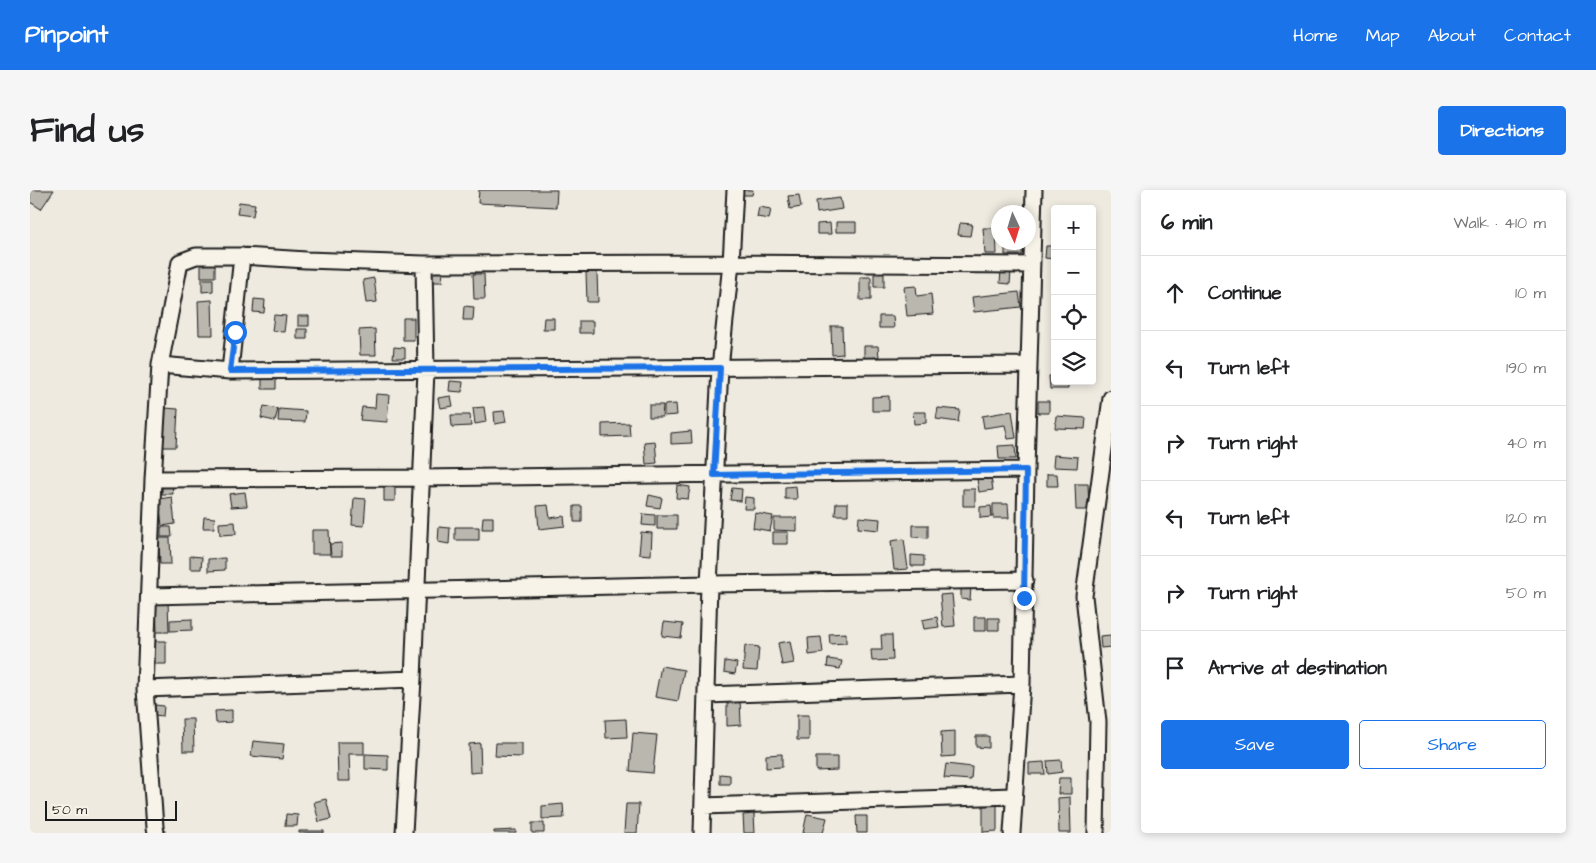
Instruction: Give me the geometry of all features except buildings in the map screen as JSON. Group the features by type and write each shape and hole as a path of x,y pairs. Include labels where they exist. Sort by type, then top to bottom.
{"street":[{"path":"702,833 714,475 720,368 731,263 735,190"},
{"path":"1012,833 1022,684 1034,190"},
{"path":"156,833 145,690 153,479 160,366 180,262 196,256 242,256 424,264 731,263 1032,265"},
{"path":"230,371 242,256"},
{"path":"404,833 413,679 426,370 424,264"},
{"path":"160,366 230,371 1029,364"},
{"path":"1096,833 1098,722 1084,596 1111,398"},
{"path":"153,479 714,475 1026,470"},
{"path":"149,596 709,584 1025,580"},
{"path":"145,690 413,679"},
{"path":"706,695 1022,684"},
{"path":"703,806 1013,796"}],"route":[{"path":"235,332 230,371 720,368 714,475 1026,470 1024,598"}]}
